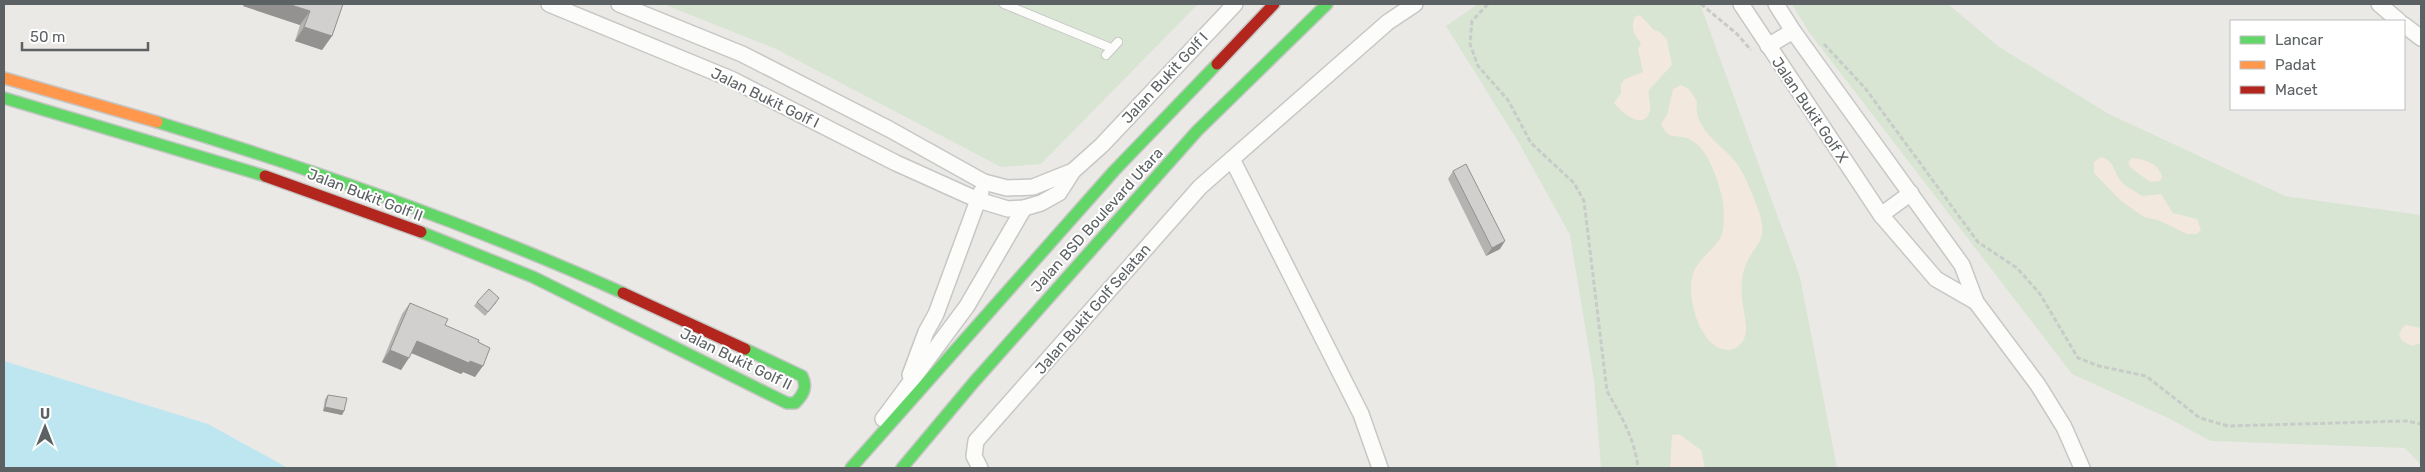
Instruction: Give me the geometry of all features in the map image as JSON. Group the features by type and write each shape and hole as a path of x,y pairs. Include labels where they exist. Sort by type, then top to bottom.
{"street":[{"name":"Jalan Bukit Golf I","path":"548,4 731,79 896,163 978,200 1008,209 1024,208 1041,203 1059,193 1073,171 1102,145 1235,4"},
{"name":"Jalan Bukit Golf I","path":"619,4 742,54 889,129 984,182 1007,188 1033,187 1073,171"},
{"name":"Jalan BSD Boulevard Utara","path":"850,468 1114,171 1274,4"},
{"name":"Jalan BSD Boulevard Utara","path":"902,468 920,444 974,382 1197,131 1327,4"},
{"name":"Jalan Bukit Golf Selatan","path":"980,468 974,456 976,441 1200,187 1388,22 1415,4"},
{"name":"Jalan Bukit Golf X","path":"1741,4 1881,216 1936,279 1976,302"},
{"name":"Jalan Bukit Golf X","path":"1776,4 1793,32 1962,264 1976,302 2038,385 2064,427 2082,468"},
{"path":"2379,4 2398,20"},
{"path":"2405,26 2421,38"},
{"path":"1768,46 1793,32"},
{"name":"Jalan Bukit Golf II","path":"4,78 297,166 421,210 649,304 757,354 802,376 805,379 805,388 799,400 787,403 533,277 413,229 290,183 4,98"},
{"path":"1232,159 1361,414 1380,468"},
{"path":"907,386 914,362 936,314 984,182"},
{"path":"1881,216 1911,193"},
{"path":"850,468 907,386 967,306 1024,208"}],"lane":[{"path":"1004,4 1109,52 1118,42"}],"path":[{"path":"1488,4 1472,21 1470,44 1478,66 1508,100 1531,143 1574,183 1584,201 1607,391 1636,449 1638,468"},
{"path":"1701,4 1737,34 1754,54 1768,46"},
{"path":"1821,42 1865,88 1978,242 2017,268 2040,294 2078,358 2099,366 2146,376 2200,418 2228,426 2406,421 2421,424"}],"green space":[{"path":"663,4 1198,4 1041,164 1001,167 776,49"},
{"path":"1478,4 1700,4 1800,277 1837,468 1601,468 1594,381 1570,235 1519,143 1446,26"},
{"path":"1792,4 1948,4 1999,47 2109,114 2285,196 2421,215 2421,465 2405,448 2211,441 2168,418 2072,374 1809,32"}],"sand":[{"path":"1640,15 1667,40 1672,65 1649,90 1650,111 1643,120 1632,118 1614,103 1621,93 1621,84 1625,79 1643,72 1638,49 1641,43 1633,28 1635,17"},
{"path":"1681,85 1689,89 1697,101 1699,119 1707,133 1741,169 1761,219 1762,236 1747,263 1742,280 1746,334 1743,341 1737,347 1729,350 1719,348 1710,342 1697,321 1693,308 1691,284 1693,274 1699,263 1720,239 1724,214 1719,186 1706,155 1701,148 1689,139 1667,133 1661,124 1667,115 1673,89"},
{"path":"2101,157 2109,161 2125,185 2142,196 2161,194 2173,213 2197,219 2201,230 2197,234 2187,234 2158,220 2144,217 2121,201 2094,173 2094,162"},
{"path":"2131,158 2141,159 2158,168 2162,177 2160,181 2150,182 2131,168 2128,163"},
{"path":"2406,325 2421,328 2421,343 2412,346 2402,341 2399,335 2402,328"},
{"path":"1679,434 1701,450 1705,468 1670,468 1672,435"}],"water":[{"path":"4,361 208,424 288,468 4,468"}],"building":[{"path":"288,4 343,4 332,36 304,27 310,11"},
{"path":"1466,164 1505,241 1492,248 1453,171"},
{"path":"489,289 499,298 488,312 477,302"},
{"path":"410,303 448,319 445,325 479,340 478,342 490,348 483,366 470,361 469,363 417,341 409,358 390,350"},
{"path":"328,395 347,398 344,411 325,407"}],"traffic: fast":[{"path":"902,468 974,382 1197,131 1327,4"},
{"path":"851,468 1114,171 1217,64"},
{"path":"4,98 265,176"},
{"path":"157,122 275,159 393,200 509,244 623,293"},
{"path":"421,232 533,277 787,403 795,403 804,391 805,384 802,376 745,349"}],"traffic: slow":[{"path":"4,78 157,122"}],"traffic: jam":[{"path":"1217,64 1274,4"},
{"path":"265,176 421,232"},
{"path":"623,293 745,349"}]}
